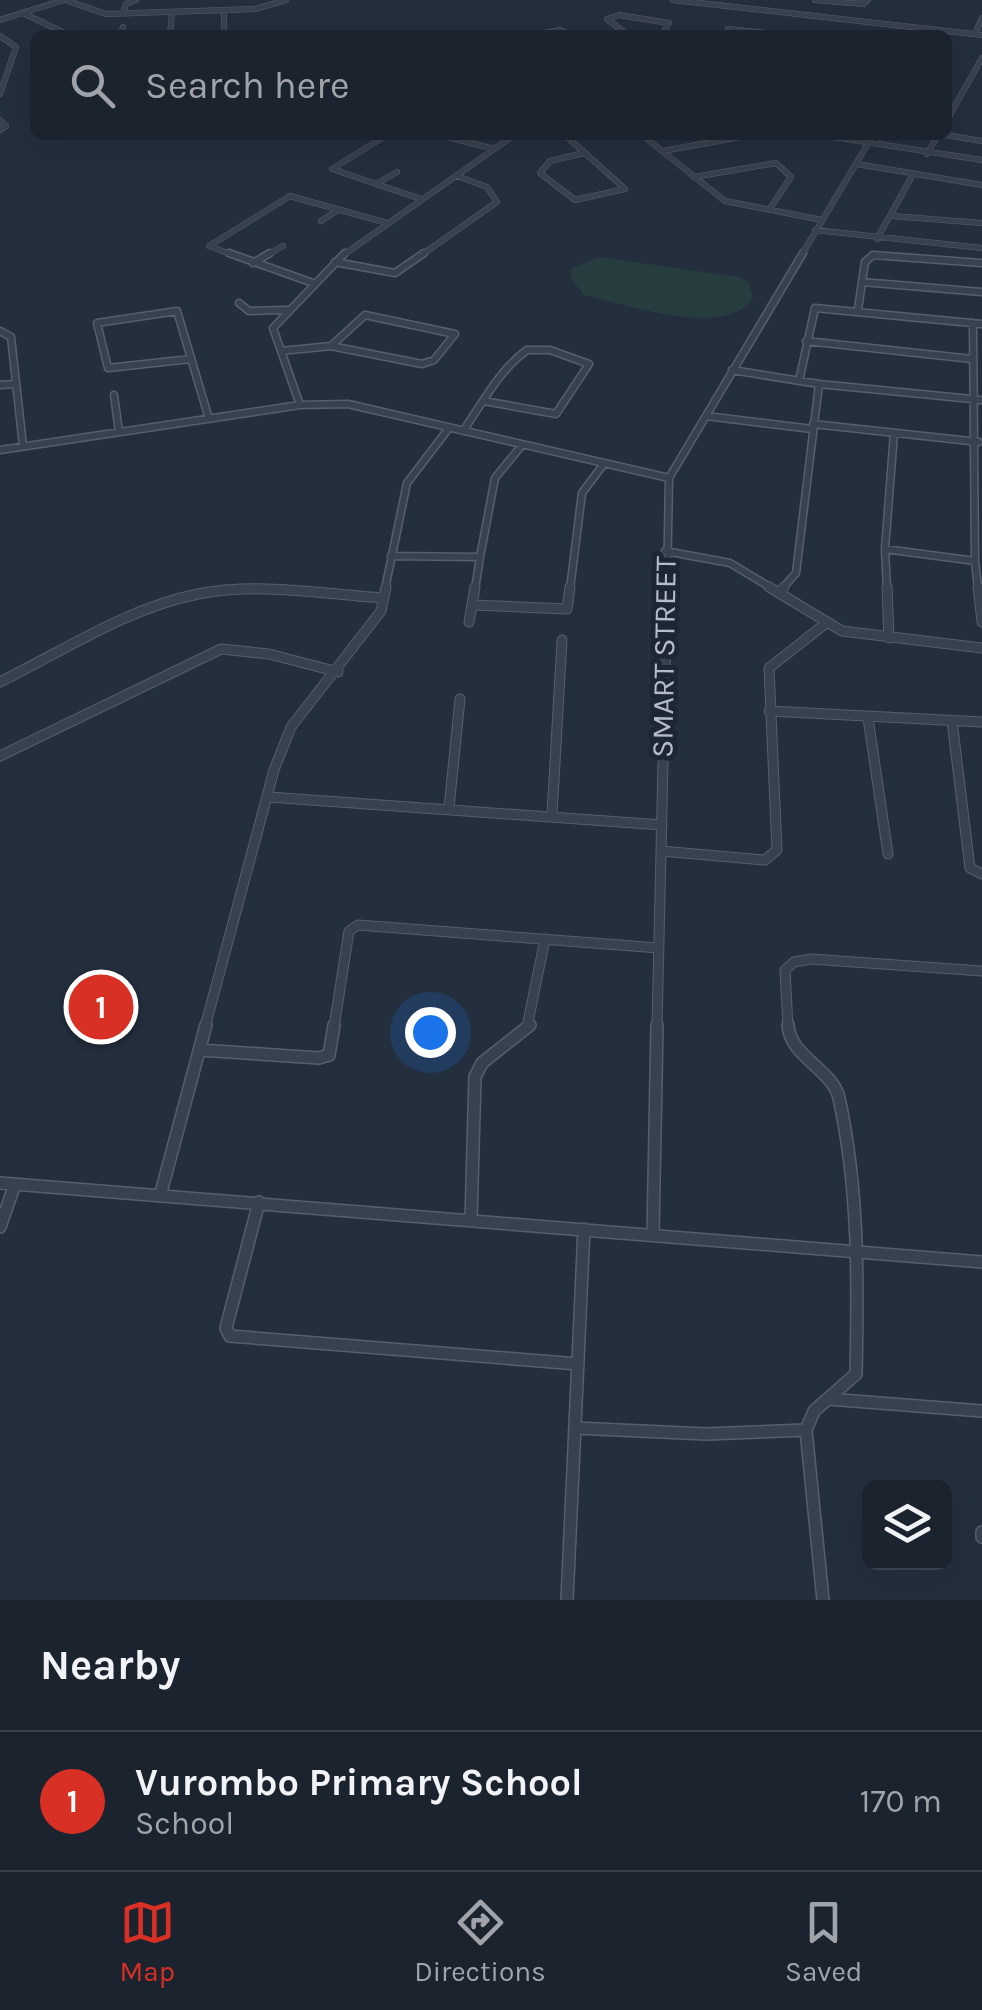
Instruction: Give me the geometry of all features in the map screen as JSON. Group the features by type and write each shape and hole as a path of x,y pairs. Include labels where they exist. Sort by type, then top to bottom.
{"street":[{"path":"0,20 65,0 98,14 260,8 286,0"},
{"path":"123,14 126,4 136,0"},
{"path":"673,0 743,12 914,30"},
{"path":"815,0 858,4 868,0"},
{"path":"224,10 224,30"},
{"path":"170,30 172,12"},
{"path":"728,29 743,12"},
{"path":"23,13 59,30"},
{"path":"622,30 608,19 618,15 670,24 666,30"},
{"path":"952,33 978,34 982,18"},
{"path":"879,30 882,26"},
{"path":"728,29 737,30"},
{"path":"0,36 16,48 0,94"},
{"path":"952,112 981,61"},
{"path":"970,80 982,81"},
{"path":"952,94 962,95"},
{"path":"0,120 6,126 0,130"},
{"path":"952,136 982,140"},
{"path":"379,140 332,169 422,199"},
{"path":"436,147 445,140"},
{"path":"456,140 494,149"},
{"path":"300,405 273,328 286,310 335,262 507,140"},
{"path":"571,140 625,190 575,200 540,173 550,161 584,153"},
{"path":"648,140 725,200 822,220"},
{"path":"663,152 724,140"},
{"name":"SMART STREET","path":"653,1235 668,478 870,140"},
{"path":"875,140 928,154 982,160"},
{"path":"928,154 935,140"},
{"path":"694,177 776,163 791,177 770,210"},
{"path":"857,164 982,185"},
{"path":"376,184 396,172"},
{"path":"335,262 395,273 497,202 487,187 458,176"},
{"path":"878,239 912,176"},
{"path":"314,283 209,246 283,198 299,196 386,223"},
{"path":"321,222 338,210"},
{"path":"892,216 982,223"},
{"path":"816,230 982,248"},
{"path":"906,257 907,241"},
{"path":"253,263 284,246"},
{"path":"858,309 869,257 982,263"},
{"path":"862,282 982,292"},
{"path":"239,303 249,311 286,310"},
{"path":"799,381 815,308 977,323 972,358 980,442 975,561 982,622"},
{"path":"190,359 108,368 104,366 97,322 177,312 209,419"},
{"path":"281,351 331,346 422,364 434,360 455,334 365,315 331,346"},
{"path":"0,331 11,337 23,446"},
{"path":"806,341 972,358"},
{"path":"463,431 484,401 529,349 589,364 556,414 484,401"},
{"path":"732,370 819,384 979,400"},
{"path":"0,386 15,384"},
{"path":"778,593 796,573 819,384"},
{"path":"114,394 119,432"},
{"path":"0,450 300,405 348,404 668,478"},
{"path":"706,416 980,442"},
{"path":"160,1196 291,726 338,672 381,612 407,483 414,467 448,428"},
{"path":"889,638 884,549 894,433"},
{"path":"470,622 495,478 522,445"},
{"path":"473,605 566,609 582,493 603,465"},
{"path":"884,549 975,561"},
{"path":"665,552 722,560 825,624 889,638 982,648"},
{"path":"391,556 480,558"},
{"path":"0,682 155,608 195,594 249,590 383,598"},
{"path":"661,852 765,860 777,850 769,668 825,624"},
{"path":"552,815 562,640"},
{"path":"0,756 221,649 269,654 338,672"},
{"path":"448,808 460,699"},
{"path":"769,711 982,722"},
{"path":"868,718 888,854"},
{"path":"952,721 970,868 982,874"},
{"path":"269,797 662,825"},
{"path":"200,1050 319,1058 329,1055 349,930 358,925 372,923 659,948"},
{"path":"471,1220 475,1078 482,1063 531,1024 545,939"},
{"path":"823,1600 806,1430 809,1417 858,1367 860,1252 838,1093 788,1038 785,970 794,962 811,959 982,971"},
{"path":"0,1183 982,1262"},
{"path":"0,1227 15,1184"},
{"path":"259,1202 226,1328 230,1336 578,1364"},
{"path":"567,1600 584,1229"},
{"path":"828,1399 982,1411"},
{"path":"576,1428 706,1434 806,1430"}],"green space":[{"path":"600,257 738,277 749,282 753,298 739,310 721,317 698,318 584,295 570,277 572,268"}],"place":[{"name":"Vurombo Primary School","path":"101,1007"}]}
